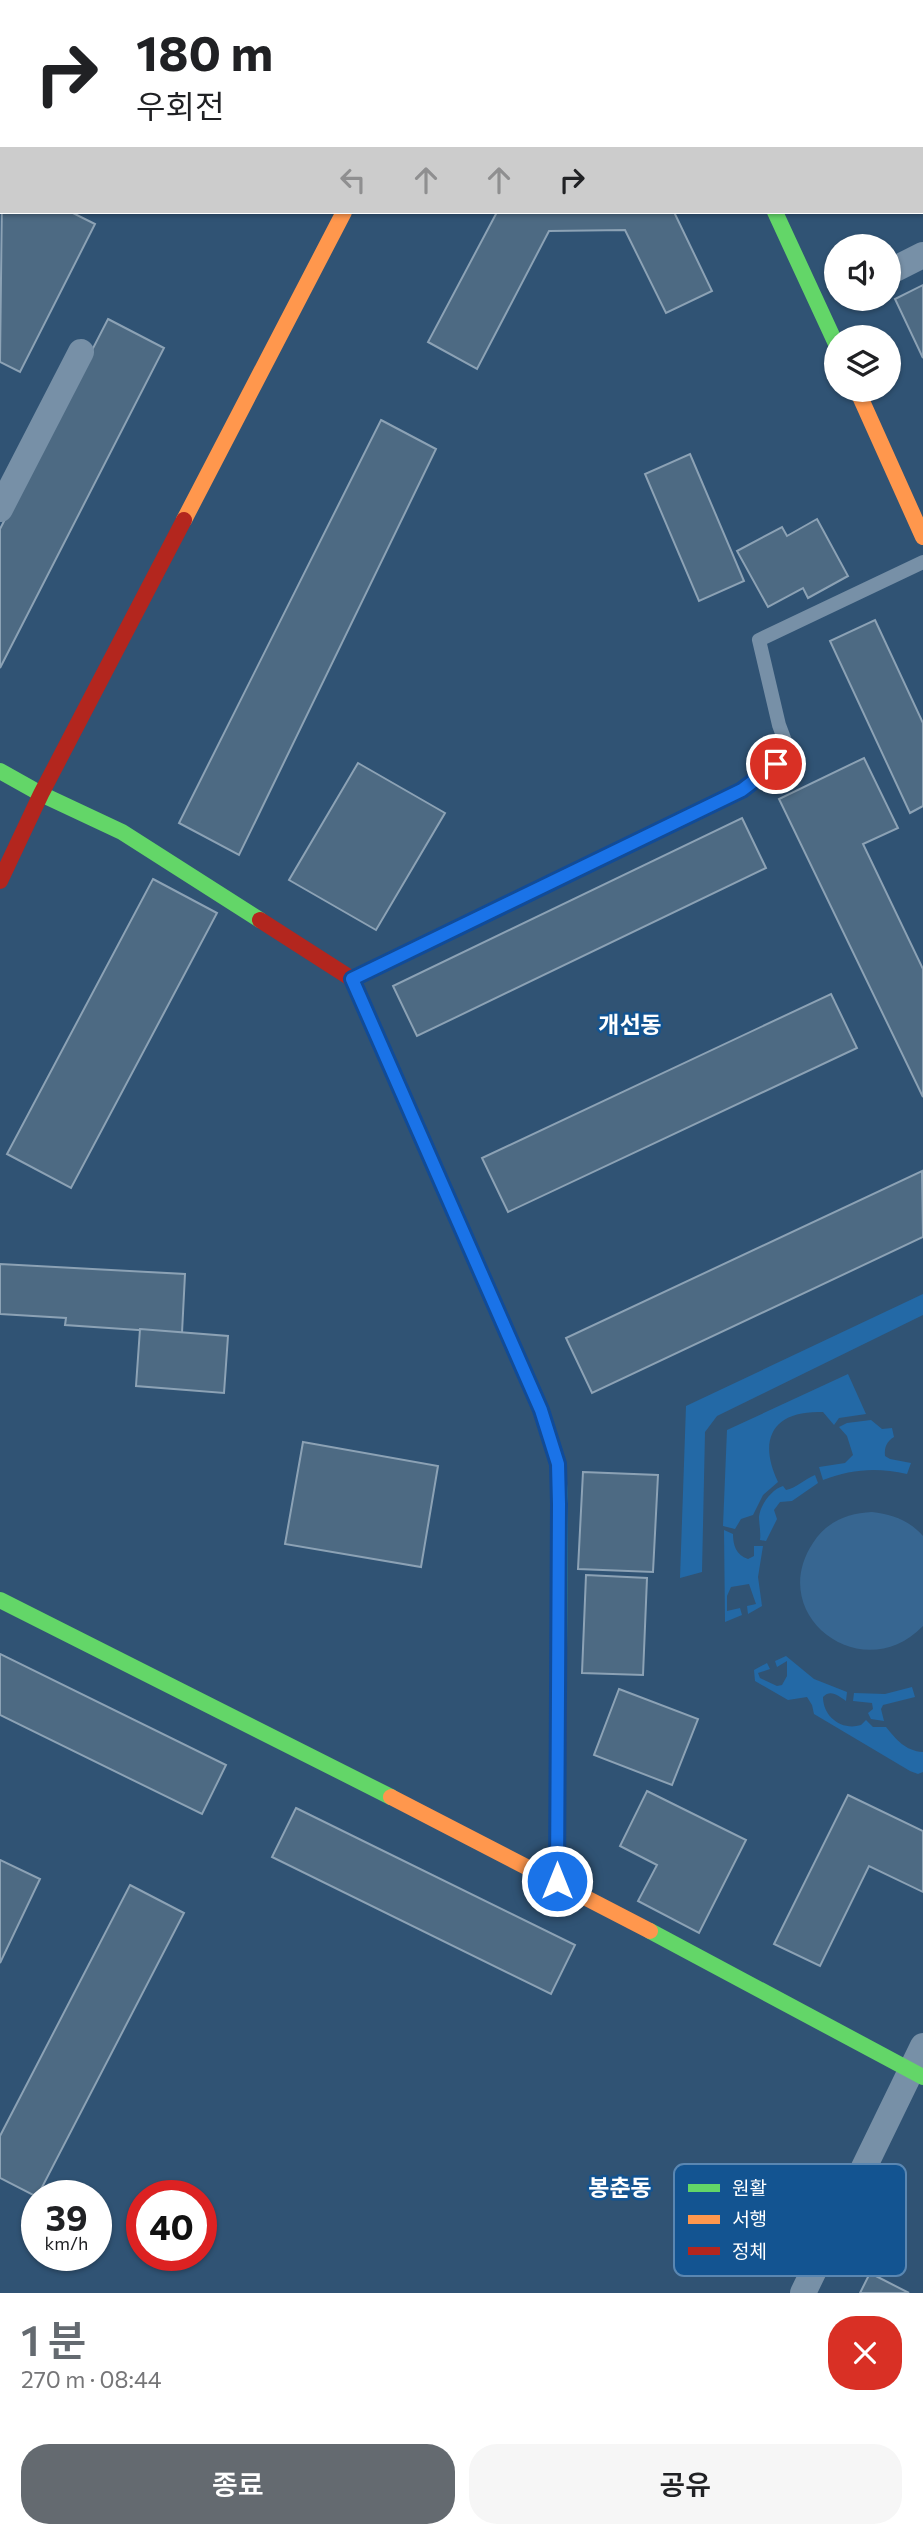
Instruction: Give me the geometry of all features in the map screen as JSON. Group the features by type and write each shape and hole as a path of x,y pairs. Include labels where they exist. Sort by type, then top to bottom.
{"street":[{"path":"0,881 41,794 343,214"},
{"path":"776,214 824,293"},
{"path":"901,266 923,255"},
{"path":"0,509 80,352"},
{"path":"862,402 923,537"},
{"path":"0,771 41,794 122,832 352,979 541,1410 558,1464 557,1881"},
{"path":"0,1600 557,1881 916,2074"},
{"path":"870,2164 916,2074 923,2046"},
{"path":"803,2293 812,2276"}],"lane":[{"path":"352,979 742,790 776,764 785,741 759,640 923,562"}],"shaded area":[{"path":"923,1294 923,1315 717,1416 705,1432 702,1572 680,1578 686,1406"},
{"path":"848,1374 866,1414 839,1418 834,1425 823,1412 792,1416 782,1422 774,1430 769,1452 778,1482 763,1495 753,1515 741,1519 735,1529 723,1526 727,1430"},
{"path":"871,1420 882,1429 892,1428 894,1437 887,1445 885,1456 911,1463 907,1474 864,1470 823,1480 819,1467 845,1463 853,1455 847,1436 839,1427 847,1423"},
{"path":"815,1475 818,1483 792,1501 780,1502 774,1510 777,1519 766,1541 760,1540 759,1517 767,1498 783,1486 786,1490 790,1489"},
{"path":"872,1512 900,1519 923,1536 923,1626 899,1643 873,1650 849,1646 827,1635 811,1618 801,1595 801,1570 818,1536 838,1520 854,1514"},
{"path":"724,1530 733,1534 736,1549 748,1559 754,1556 754,1546 763,1546 758,1577 762,1606 748,1614 747,1606 756,1604 749,1584 731,1587 727,1596 727,1611 740,1608 742,1615 725,1622"},
{"path":"786,1656 814,1679 847,1692 846,1701 832,1693 823,1697 826,1711 835,1721 854,1726 861,1725 866,1720 873,1727 886,1727 906,1747 923,1752 923,1772 918,1774 910,1771 814,1714 807,1697 788,1700 755,1681 754,1670 767,1663 770,1669 758,1673 760,1678 777,1686 782,1685 787,1676 787,1661 777,1667 775,1661"},
{"path":"912,1687 915,1697 883,1705 881,1709 884,1721 871,1719 868,1713 873,1709 872,1703 853,1701 854,1693 885,1694"}],"building":[{"path":"2,214 75,214 95,224 20,372 0,362"},
{"path":"496,214 675,214 712,291 666,313 625,230 549,231 477,369 428,342"},
{"path":"923,285 923,358 901,311 901,296"},
{"path":"108,319 164,348 0,668 0,529"},
{"path":"381,420 436,449 239,855 179,823"},
{"path":"690,454 744,581 699,601 645,474"},
{"path":"817,519 848,576 808,598 803,588 768,607 737,551 782,527 787,536"},
{"path":"875,620 923,723 923,806 910,813 830,641"},
{"path":"864,758 898,828 863,844 923,969 923,1097 779,799"},
{"path":"358,763 445,813 376,930 289,880"},
{"path":"742,818 766,868 417,1036 393,986"},
{"path":"153,879 217,913 71,1188 7,1154"},
{"path":"831,994 857,1048 508,1212 482,1158"},
{"path":"922,1171 923,1237 592,1393 566,1338"},
{"path":"0,1264 185,1274 182,1333 65,1325 66,1318 0,1314"},
{"path":"140,1329 228,1336 224,1393 136,1386"},
{"path":"303,1442 438,1466 421,1567 285,1544"},
{"path":"583,1472 658,1475 653,1572 578,1569"},
{"path":"586,1575 647,1578 643,1675 582,1673"},
{"path":"0,1654 226,1765 202,1814 0,1715"},
{"path":"619,1689 698,1719 672,1785 594,1755"},
{"path":"647,1791 746,1840 699,1933 638,1901 657,1865 620,1846"},
{"path":"848,1795 923,1831 923,1892 869,1866 820,1966 774,1944"},
{"path":"296,1808 575,1945 551,1994 272,1857"},
{"path":"0,1860 40,1879 0,1963"},
{"path":"130,1885 184,1913 46,2180 21,2180 21,2189 0,2178 0,2136"},
{"path":"868,2276 876,2276 909,2293 860,2293"}],"traffic: fast":[{"path":"776,214 827,325"},
{"path":"0,771 41,794 122,832 260,920"},
{"path":"439,1177 541,1410 558,1464 559,1650"},
{"path":"0,1600 391,1797"},
{"path":"650,1931 923,2077"}],"traffic: slow":[{"path":"184,520 343,214"},
{"path":"862,402 923,537"},
{"path":"391,1797 650,1931"}],"traffic: jam":[{"path":"0,881 41,794 184,520"},
{"path":"260,920 352,979 439,1177"},
{"path":"557,1881 559,1650"}],"district":[{"name":"개선동","path":"630,1025"},
{"name":"봉춘동","path":"620,2188"}],"route":[{"path":"557,1881 558,1464 541,1410 352,979 742,790 776,764"}]}
